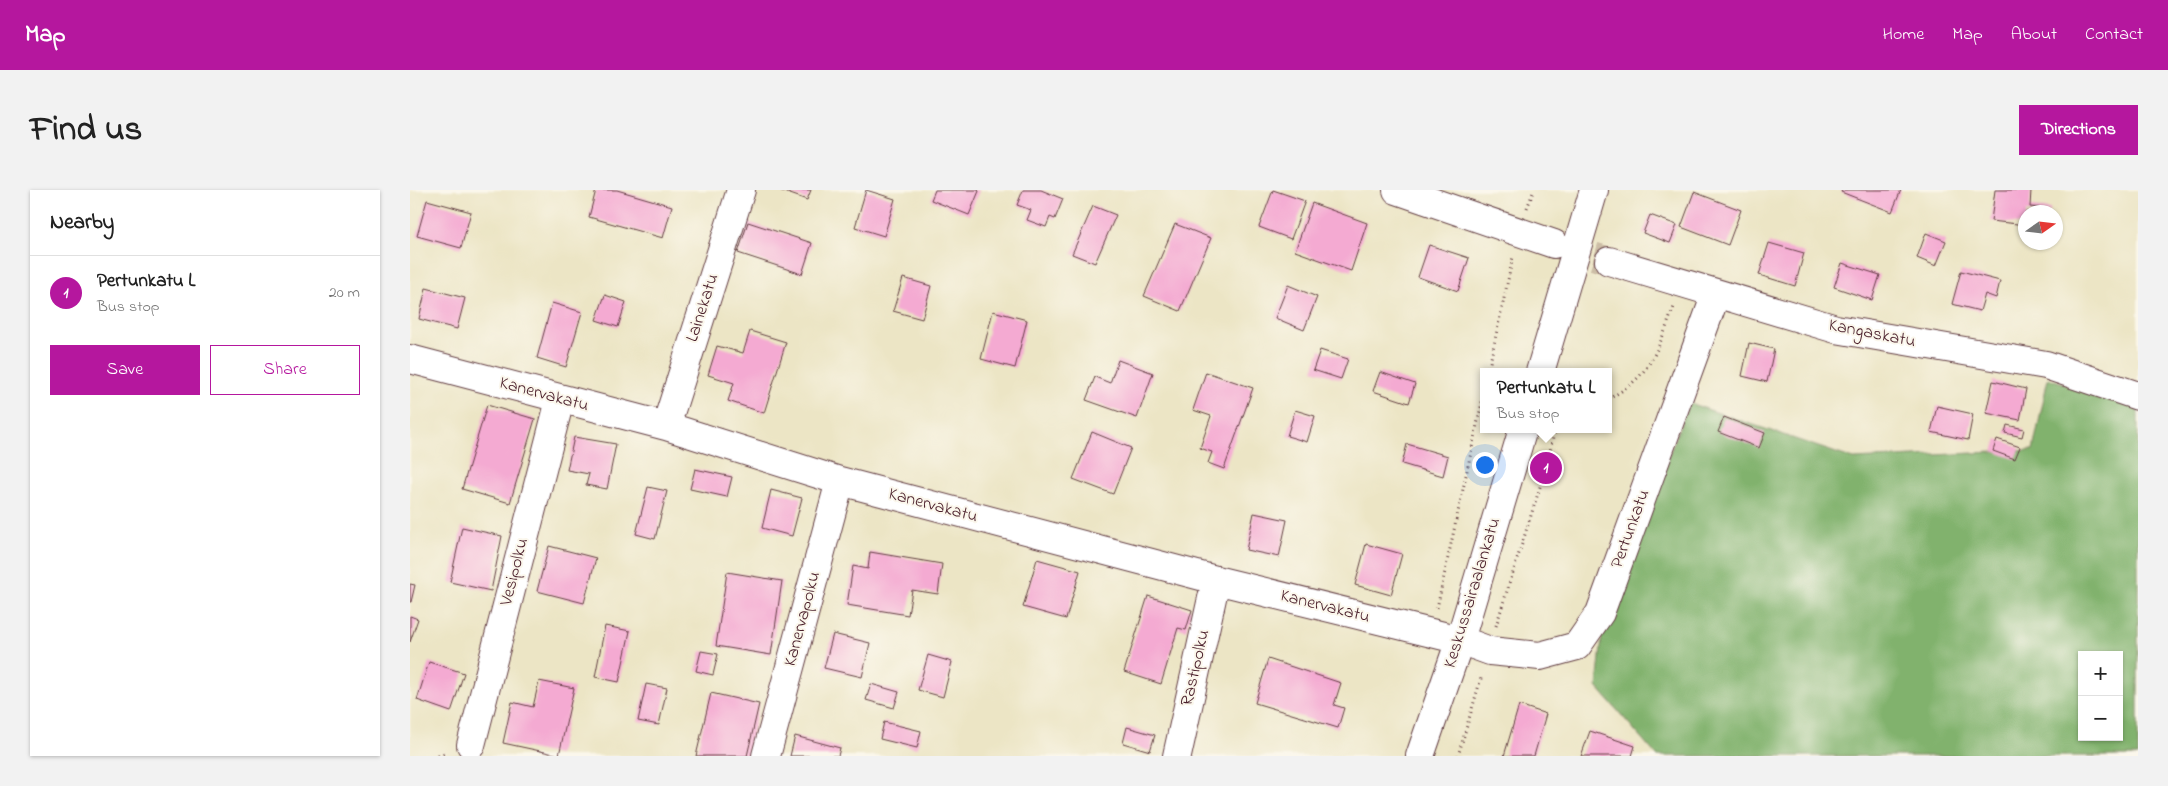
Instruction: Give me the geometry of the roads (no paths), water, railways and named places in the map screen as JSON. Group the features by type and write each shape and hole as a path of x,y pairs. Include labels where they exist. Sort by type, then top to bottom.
{"street":[{"name":"Lainekatu","path":"666,426 741,190"},
{"path":"1397,190 1554,244"},
{"path":"1541,368 1594,190"},
{"name":"Kangaskatu","path":"1609,261 1836,329 2046,365 2138,396"},
{"name":"Pertunkatu","path":"1460,640 1490,651 1540,656 1577,646 1600,613 1716,294"},
{"name":"Kanervakatu","path":"410,359 560,400 666,426 840,481 1216,580 1460,640"},
{"name":"Vesipolku","path":"471,745 560,400"},
{"name":"Keskussairaalankatu","path":"1420,756 1460,640 1522,433"},
{"name":"Kanervapolku","path":"766,756 840,481"},
{"name":"Rastipolku","path":"1177,756 1216,580"}],"tunnel":[{"path":"1554,244 1609,261"}],"place":[{"name":"Pertunkatu L","path":"1546,468"}]}
